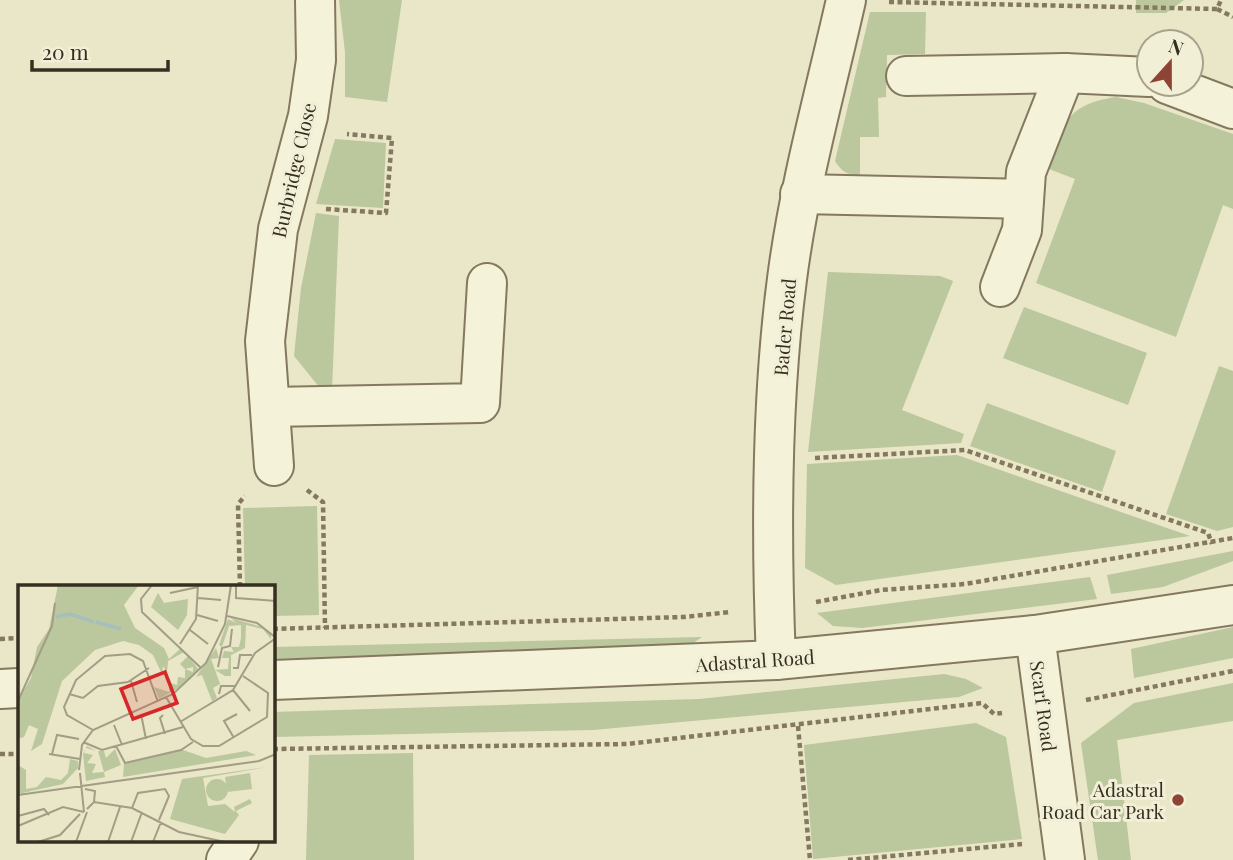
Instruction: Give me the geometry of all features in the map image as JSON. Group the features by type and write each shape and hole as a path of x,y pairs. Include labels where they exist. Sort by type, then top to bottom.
{"street":[{"name":"Burbridge Close","path":"274,466 265,341 278,229 304,131 316,60 314,0"},
{"name":"Bader Road","path":"776,660 776,460 787,281 800,194 846,1"},
{"path":"906,76 1065,73 1135,76"},
{"path":"1000,287 1022,230 1026,172 1065,73"},
{"path":"1204,98 1233,109"},
{"path":"800,194 1024,199"},
{"path":"270,407 480,403 487,283"},
{"name":"Adastral Road","path":"275,680 776,660 1035,635 1233,605"},
{"name":"Scarf Road","path":"1035,635 1063,850"},
{"path":"0,689 18,688"},
{"path":"226,860 238,842"}],"path":[{"path":"1217,9 1221,0"},
{"path":"846,1 1217,9 1233,17"},
{"path":"284,206 386,213 392,138 304,131"},
{"path":"776,460 965,450 1208,533 1212,544"},
{"path":"323,502 325,628"},
{"path":"0,639 18,638"},
{"path":"275,750 627,744 982,703 994,714 1045,708 1233,671"},
{"path":"798,726 810,860"},
{"path":"0,754 18,754"},
{"path":"848,860 1063,850"}],"green space":[{"path":"339,0 402,0 387,102 345,97 345,52"},
{"path":"1136,0 1184,0 1166,13 1136,13"},
{"path":"870,12 926,12 925,54 887,55 886,97 878,98 879,137 860,137 860,175 855,175 845,172 835,161"},
{"path":"1116,97 1144,103 1233,134 1233,209 1223,205 1176,337 1036,283 1075,179 1049,169 1058,140 1076,111 1086,105"},
{"path":"335,139 386,143 383,208 316,204"},
{"path":"316,213 339,216 332,391 320,388 294,356 301,288"},
{"path":"828,272 940,276 953,281 902,410 964,434 961,443 808,452"},
{"path":"1024,307 1147,353 1128,405 1003,358"},
{"path":"1219,366 1233,371 1233,527 1217,531 1166,514"},
{"path":"987,403 1116,451 1102,492 970,446"},
{"path":"957,455 1190,536 836,585 805,568 807,464"},
{"path":"317,506 319,615 275,616 275,585 245,585 243,508"},
{"path":"1233,551 1233,561 1163,587 1111,594 1107,575"},
{"path":"1090,577 1097,599 862,628 833,626 817,613"},
{"path":"1233,627 1233,658 1134,678 1131,649"},
{"path":"702,637 689,646 669,650 275,659 275,647"},
{"path":"944,674 966,679 983,688 959,697 593,730 275,737 275,712 699,699"},
{"path":"1233,683 1233,721 1117,740 1131,860 1098,860 1081,743 1134,703"},
{"path":"976,723 1006,737 1022,839 813,859 804,745"},
{"path":"413,753 414,860 306,860 309,755"}],"place":[{"name":"Adastral Road Car Park","path":"1178,800"}]}
